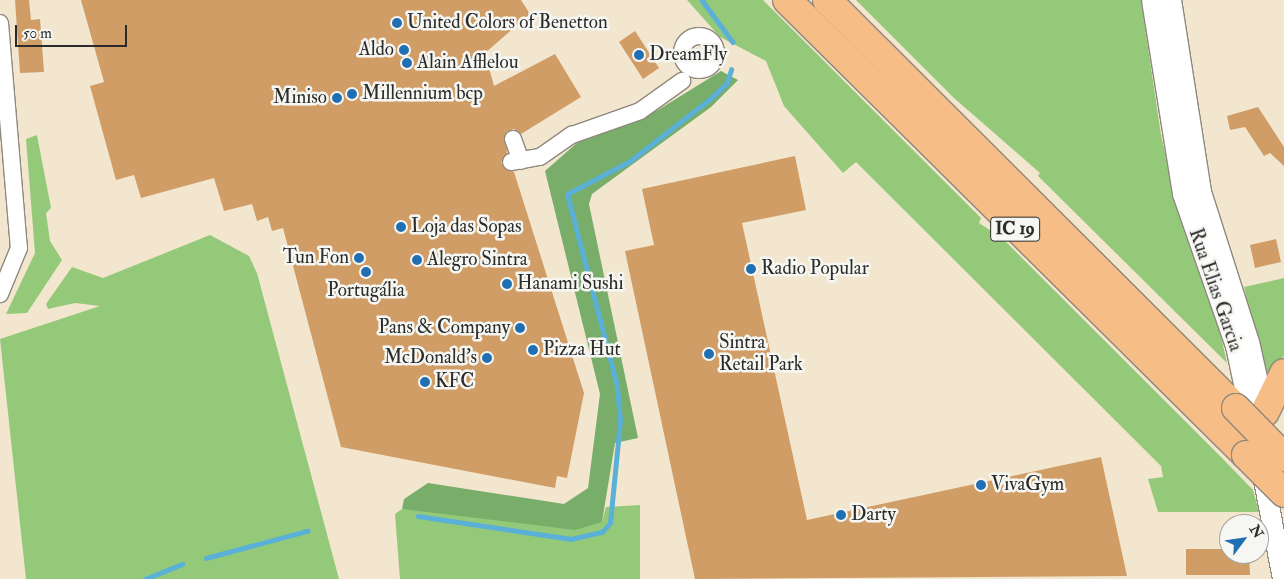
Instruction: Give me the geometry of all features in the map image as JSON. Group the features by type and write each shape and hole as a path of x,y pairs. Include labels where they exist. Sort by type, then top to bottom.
{"highway":[{"name":"IC 19","path":"787,0 1284,493"},
{"name":"IC 19","path":"827,0 1284,457"},
{"path":"1265,412 1284,373"}],"street":[{"name":"Rua Elias Garcia","path":"1152,0 1183,194 1236,346 1282,579"},
{"name":"Rua Elias Garcia","path":"1171,0 1201,192 1248,342 1284,504"},
{"path":"0,23 18,248 0,294"},
{"path":"513,139 516,162 547,154 588,128 640,111 682,81"}],"green space":[{"path":"687,0 763,0 981,218 979,223 1002,238 1223,459 1253,490 1259,512 1158,512 1148,479 1163,477 1161,466 856,162 843,173 784,106 766,61 720,37"},
{"path":"856,0 1141,0 1161,135 1183,228 1218,323 1227,363 1038,176 1040,173 954,98"},
{"path":"721,71 738,80 711,107 592,194 589,204 638,438 615,443 602,522 575,530 402,509 404,499 428,483 564,504 588,488 600,394 545,171 578,142 658,110"},
{"path":"37,135 51,208 46,213 50,241 62,260 27,313 6,314 35,253 26,139"},
{"path":"210,235 249,256 257,273 339,579 26,579 0,339 100,306 75,303 48,309 46,304 72,267 103,278"},
{"path":"1284,278 1284,356 1265,374 1244,287"},
{"path":"640,505 640,579 400,579 395,514 402,509 602,522 606,507"}],"building":[{"path":"15,0 29,0 31,20 40,19 44,72 20,73"},
{"name":"Alegro Sintra","path":"81,0 521,0 530,14 485,53 494,86 555,54 581,97 521,134 514,129 506,132 507,153 501,163 514,172 584,393 567,478 557,476 555,488 341,447 283,228 272,231 268,217 257,221 252,204 224,211 214,178 141,198 134,175 116,180 90,86 104,82"},
{"name":"DreamFly","path":"635,31 659,68 643,79 619,42"},
{"path":"1258,107 1284,147 1284,166 1270,153 1264,156 1245,127 1230,130 1227,116"},
{"name":"Sintra Retail Park","path":"795,156 806,210 742,223 807,520 1101,457 1127,576 695,579 625,251 654,245 642,189"},
{"path":"1276,239 1281,262 1255,268 1250,245"},
{"path":"1186,549 1219,549 1219,564 1249,564 1250,575 1186,575"}],"waterway":[{"path":"702,0 733,42"},
{"path":"418,516 571,539 602,532 610,523 620,421 617,386 567,194 630,161 710,99 727,83 731,70"},
{"path":"206,558 307,531"},
{"path":"145,579 182,564"}],"place":[{"name":"United Colors of Benetton","path":"397,23"},
{"name":"Aldo","path":"404,50"},
{"name":"DreamFly","path":"639,55"},
{"name":"Alain Afflelou","path":"407,63"},
{"name":"Millennium bcp","path":"352,94"},
{"name":"Miniso","path":"337,98"},
{"name":"Loja das Sopas","path":"401,227"},
{"name":"Tun Fon","path":"359,258"},
{"name":"Alegro Sintra","path":"417,260"},
{"name":"Radio Popular","path":"751,269"},
{"name":"Portugália","path":"366,272"},
{"name":"Hanami Sushi","path":"507,284"},
{"name":"Pans & Company","path":"520,328"},
{"name":"Pizza Hut","path":"533,350"},
{"name":"Sintra Retail Park","path":"709,354"},
{"name":"McDonald's","path":"487,358"},
{"name":"KFC","path":"425,382"},
{"name":"VivaGym","path":"981,485"},
{"name":"Darty","path":"841,515"}]}
